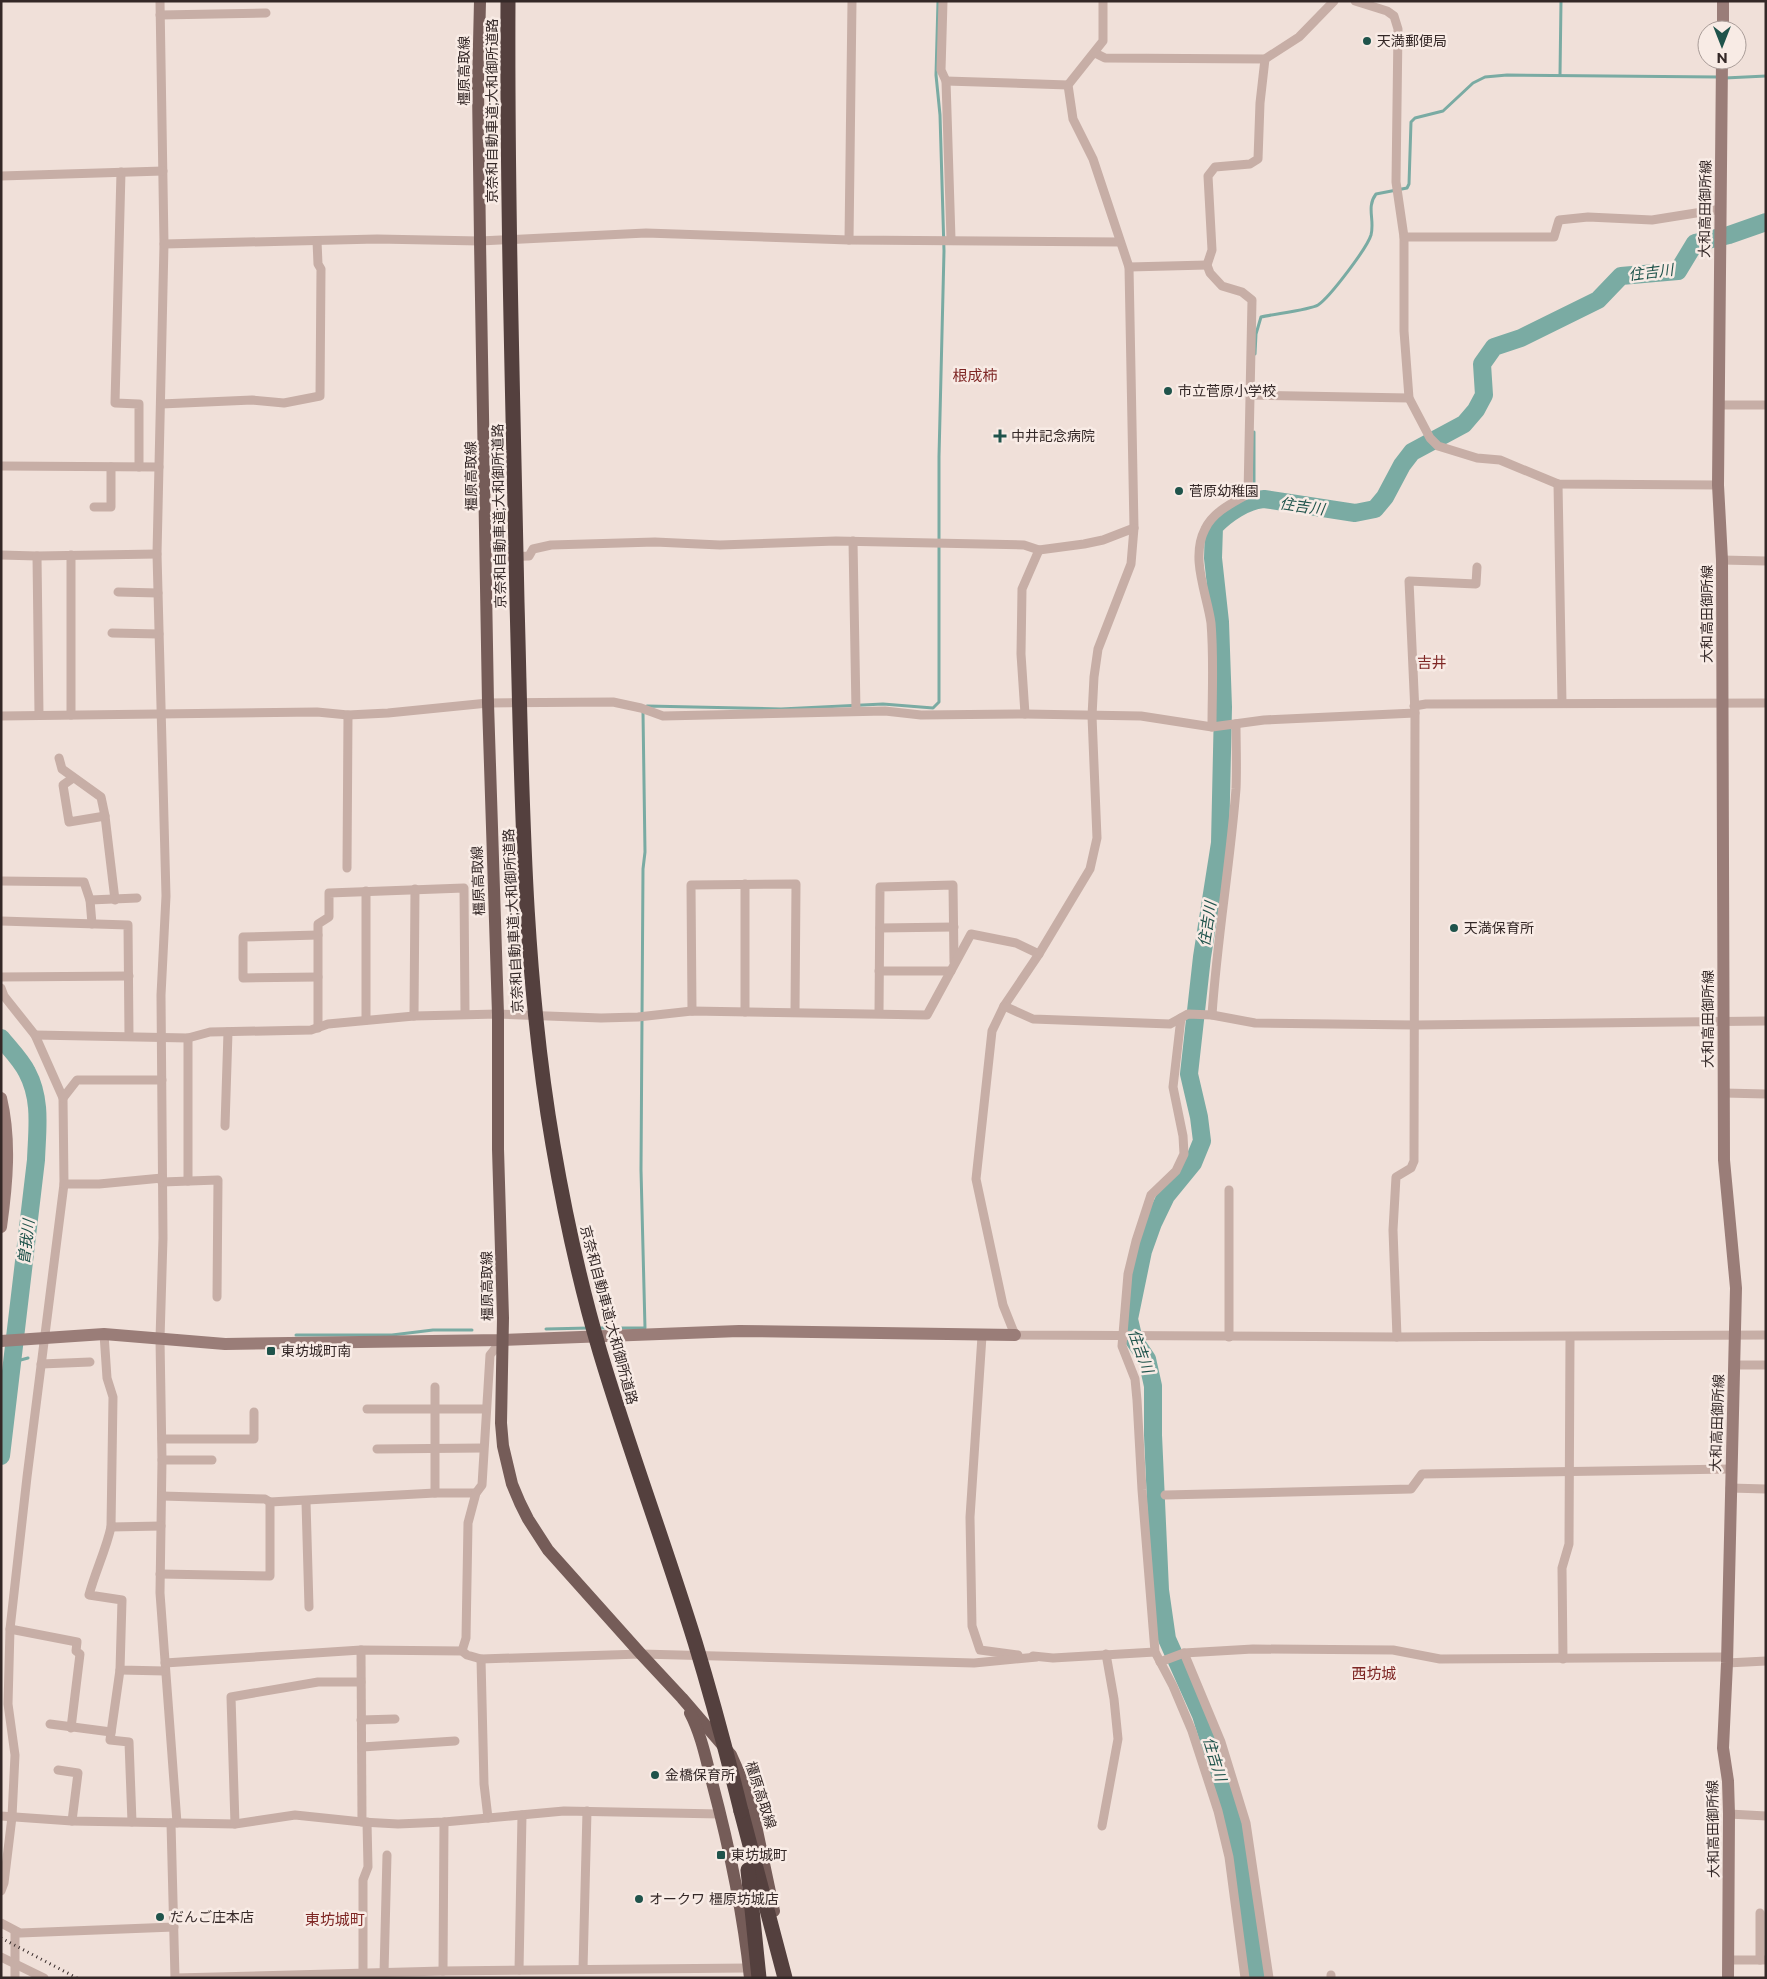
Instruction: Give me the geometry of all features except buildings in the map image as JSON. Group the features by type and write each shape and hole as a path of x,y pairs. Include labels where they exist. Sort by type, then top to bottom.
{"highway":[{"name":"京奈和自動車道;大和御所道路","path":"508,1 509,231 523,835 530,961 542,1078 564,1205 581,1281 621,1419 695,1640 741,1811"},
{"path":"741,1811 753,1974"},
{"path":"741,1811 785,1978"}],"main road":[{"name":"橿原高取線","path":"480,1 478,87 480,241 487,557 488,703 498,1014 502,1340 501,1423 503,1446 512,1484 520,1503 548,1550 731,1755 747,1791 766,1866 785,1978"},
{"path":"1723,1 1723,20"},
{"name":"大和高田御所線","path":"1722,70 1718,485 1722,560 1724,1160 1735,1273 1724,1748 1729,1814 1728,1978"},
{"path":"1,1098 6,1122 8,1151 1,1227"},
{"path":"1,1341 104,1334 226,1344 502,1340 739,1331 1015,1336"},
{"name":"橿原高取線","path":"682,1698 699,1733 720,1814 753,1974"}],"street":[{"path":"160,1 164,244 157,554 166,896 161,995 163,1238 160,1339 162,1439 160,1574 165,1667 170,1713 174,1823 176,1978 330,1976 384,1973 426,1974 519,1970 554,1974 583,1969 634,1973 753,1974"},
{"path":"849,240 852,1"},
{"path":"943,1 941,70 946,81 946,240"},
{"path":"1103,1 1103,41 1068,85 1073,119 1093,159 1129,267 1134,528 1130,564 1098,649 1094,677 1092,716 1097,838 1090,870 1039,954 1004,1006 992,1031 976,1178 1004,1305 1015,1336 1570,1337 1766,1335"},
{"path":"1095,53 1105,58 1265,59 1299,37 1334,1"},
{"path":"1355,1 1387,11 1394,16 1398,29 1396,182 1404,237 1404,331 1409,398 1430,438 1438,446 1477,458 1500,460 1558,484 1718,485"},
{"path":"160,15 266,13"},
{"path":"1212,727 1211,623 1199,562 1200,542 1205,528 1217,513 1248,494 1252,300 1242,292 1222,286 1210,273 1207,265 1212,250 1208,176 1215,167 1250,164 1258,159 1260,103 1265,59"},
{"path":"946,81 1068,85"},
{"path":"1,176 163,171"},
{"path":"121,172 115,403 139,404 138,467"},
{"path":"1404,237 1554,237 1559,220 1588,217 1652,220 1720,209"},
{"path":"164,244 377,239 480,241 646,233 849,240 1120,242"},
{"path":"160,404 252,400 284,403 320,396 321,269 318,264 317,241"},
{"path":"1129,267 1207,265"},
{"path":"1250,395 1409,398"},
{"path":"1719,405 1766,405"},
{"path":"1,466 159,467"},
{"path":"94,507 111,507 111,467"},
{"path":"1558,484 1562,703"},
{"path":"487,557 529,556 533,549 551,545 655,542 720,545 853,542 940,543 1024,545 1039,550 1103,540 1134,528"},
{"path":"853,542 856,707"},
{"path":"1025,714 1021,654 1022,589 1039,550"},
{"path":"1,555 157,554"},
{"path":"71,555 71,715"},
{"path":"37,556 40,715"},
{"path":"1722,560 1766,561"},
{"path":"1397,1337 1393,1230 1396,1177 1411,1168 1414,1161 1414,710 1409,581 1476,584 1478,567"},
{"path":"118,592 158,593"},
{"path":"112,632 159,634"},
{"path":"1,716 317,712 348,715 488,703 613,702 644,709 663,716 772,715 856,707 921,715 1141,716 1212,727 1264,720 1414,710 1426,704 1766,703"},
{"path":"347,868 348,715"},
{"path":"1212,1015 1216,961 1236,788 1236,724"},
{"path":"59,758 62,768 73,778 96,791 101,797 106,816 115,900"},
{"path":"73,778 63,784 69,822 106,816"},
{"path":"1,881 84,882 90,900 92,924"},
{"path":"745,884 745,1012"},
{"path":"692,1011 691,886 796,884 795,1012"},
{"path":"879,1013 880,887 953,885 954,928 952,968"},
{"path":"318,1028 318,924 329,917 329,893 464,888 465,1014"},
{"path":"414,1016 415,889"},
{"path":"366,891 366,1020"},
{"path":"90,900 137,898"},
{"path":"1,921 128,925 129,1036"},
{"path":"880,928 954,928"},
{"path":"35,1036 162,1036 188,1038 210,1032 311,1030 328,1024 366,1020 465,1014 600,1018 692,1011 926,1015 971,934 999,938 1016,943 1039,954"},
{"path":"318,935 243,937 243,978 318,977"},
{"path":"879,971 952,968"},
{"path":"1,977 129,976"},
{"path":"1,988 4,996 35,1036 63,1098 64,1184 42,1338 41,1364 10,1629 8,1704 15,1755 7,1816 1,1891"},
{"path":"1004,1006 1033,1019 1170,1024 1188,1014 1212,1015 1255,1023 1415,1025 1766,1021"},
{"path":"1181,1018 1173,1087 1183,1136 1184,1154 1176,1171 1151,1195 1136,1241 1128,1274 1122,1346 1135,1379 1155,1652 1173,1686 1192,1731 1218,1811 1229,1857 1245,1978"},
{"path":"226,1126 228,1032"},
{"path":"188,1038 188,1181"},
{"path":"63,1098 77,1080 162,1080"},
{"path":"1724,1093 1766,1094"},
{"path":"64,1184 218,1180 217,1297"},
{"path":"1229,1190 1229,1337"},
{"path":"104,1334 107,1378 113,1397 111,1527 108,1544 88,1594 122,1600 120,1670 110,1740 129,1742 132,1822"},
{"path":"982,1336 970,1517 972,1626 980,1650 1053,1658 1155,1652"},
{"path":"1563,1659 1562,1568 1569,1544 1570,1337"},
{"path":"462,1651 466,1638 468,1524 476,1493 482,1485 490,1355 502,1340"},
{"path":"41,1364 90,1362"},
{"path":"1734,1364 1766,1365"},
{"path":"434,1493 435,1387"},
{"path":"367,1409 486,1409"},
{"path":"162,1439 254,1439 254,1412"},
{"path":"377,1449 483,1448"},
{"path":"162,1460 212,1460"},
{"path":"1165,1495 1411,1489 1422,1474 1731,1469"},
{"path":"1730,1488 1766,1489"},
{"path":"162,1496 306,1502 434,1493 476,1493"},
{"path":"160,1574 270,1576 270,1502"},
{"path":"306,1502 310,1607"},
{"path":"111,1527 161,1526"},
{"path":"10,1629 76,1642 76,1651 80,1654 71,1728"},
{"path":"1160,1662 1184,1652 1253,1649 1393,1650 1440,1659 1766,1661"},
{"path":"120,1670 361,1650 462,1651 467,1655 481,1659 641,1654 974,1663 1037,1657"},
{"path":"361,1650 361,1720 368,1867 364,1880 363,1974"},
{"path":"1184,1652 1221,1742 1246,1823 1269,1978"},
{"path":"1102,1826 1118,1739 1114,1699 1106,1654"},
{"path":"481,1659 484,1784 488,1818"},
{"path":"235,1824 231,1697 318,1682 361,1682"},
{"path":"361,1720 395,1719"},
{"path":"50,1724 111,1732"},
{"path":"362,1747 455,1741"},
{"path":"58,1770 78,1773 72,1821"},
{"path":"7,1816 72,1821 235,1824 295,1815 398,1824 444,1822 564,1810 720,1814"},
{"path":"583,1969 587,1811"},
{"path":"1729,1814 1766,1816"},
{"path":"519,1970 522,1815"},
{"path":"444,1822 448,1973"},
{"path":"384,1973 387,1855"},
{"path":"1728,1960 1763,1960 1760,1913"},
{"path":"1,1923 20,1933 174,1927"},
{"path":"15,1932 15,1978"},
{"path":"1,1957 44,1978"}],"waterway":[{"path":"598,1328 645,1328 641,1170 643,869 645,852 643,712 647,706 781,709 883,704 933,708 939,702 939,457 944,251 940,115 936,75 938,1"},
{"path":"1560,75 1561,1"},
{"path":"1255,354 1256,334 1261,317 1307,309 1318,305 1324,300 1363,250 1371,235 1371,209 1376,194 1407,188 1409,184 1411,122 1415,118 1443,111 1473,83 1485,77 1507,75 1718,77"},
{"path":"1725,78 1766,76"},
{"name":"住吉川","path":"1256,1978 1252,1940 1232,1814 1201,1715 1167,1639 1160,1590 1153,1435 1153,1386 1147,1359 1134,1340 1129,1319 1143,1251 1153,1223 1166,1196 1193,1163 1202,1141 1199,1117 1189,1074 1202,957 1220,843 1223,707 1220,622 1213,558 1214,527 1237,508 1264,499 1355,513 1375,509 1385,497 1402,465 1412,452 1464,424 1476,410 1484,395 1482,364 1494,347 1521,338 1598,300 1621,276 1678,271 1695,243 1729,235 1766,222"},
{"path":"1254,432 1254,499"},
{"name":"曽我川","path":"1,1038 27,1072 35,1093 38,1115 36,1160 1,1456"},
{"path":"546,1329 589,1328"},
{"path":"296,1335 392,1335 433,1330 472,1330"},
{"path":"13,1362 28,1358"}],"railway":[{"path":"1,1938 77,1978"}],"place":[{"name":"天満郵便局","path":"1367,41"},
{"name":"市立菅原小学校","path":"1168,391"},
{"name":"中井記念病院","path":"1000,436"},
{"name":"菅原幼稚園","path":"1179,491"},
{"name":"天満保育所","path":"1454,928"},
{"name":"東坊城町南","path":"271,1351"},
{"name":"金橋保育所","path":"655,1775"},
{"name":"東坊城町","path":"721,1855"},
{"name":"オークワ 橿原坊城店","path":"639,1899"},
{"name":"だんご庄本店","path":"160,1917"}],"district":[{"name":"根成柿","path":"975,375"},
{"name":"吉井","path":"1432,662"},
{"name":"西坊城","path":"1374,1673"},
{"name":"東坊城町","path":"335,1919"}]}
